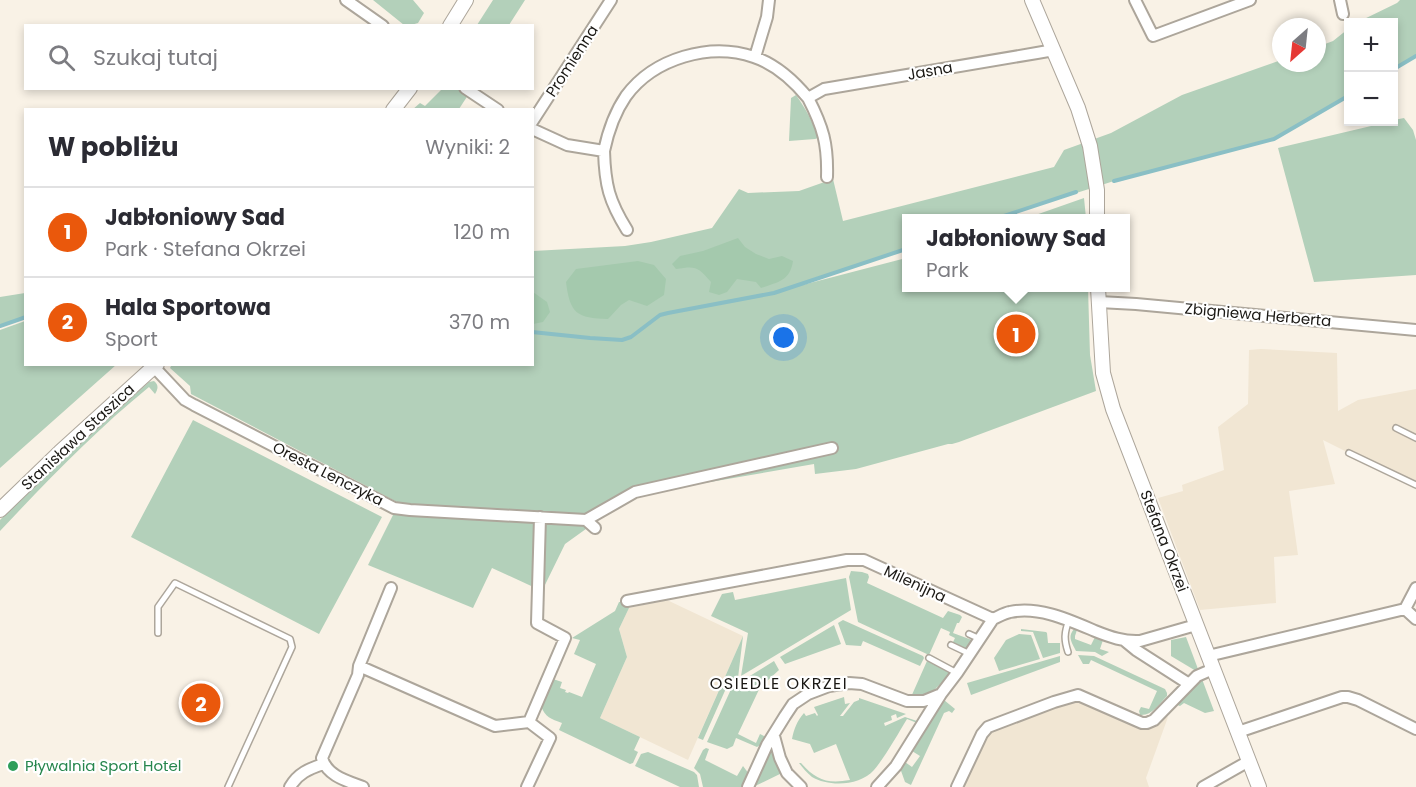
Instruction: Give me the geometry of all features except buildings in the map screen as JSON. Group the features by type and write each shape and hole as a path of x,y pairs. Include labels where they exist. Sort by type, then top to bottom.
{"street":[{"path":"346,0 380,24"},
{"path":"451,24 466,0"},
{"name":"Promienna","path":"534,119 611,0"},
{"path":"755,57 767,17 769,0"},
{"path":"1032,0 1078,108 1090,146 1097,214"},
{"path":"1135,0 1152,36 1250,0"},
{"path":"1340,0 1343,14"},
{"name":"Jasna","path":"808,98 824,89 1054,50"},
{"path":"627,230 617,214 608,191 604,151 615,116 627,96 643,79 665,64 688,55 713,51 755,57 785,74 798,85 818,117 826,146 826,177"},
{"path":"395,108 408,90"},
{"path":"468,90 495,108"},
{"path":"534,130 567,145 604,151"},
{"name":"Stefana Okrzei","path":"1098,292 1103,373 1113,409 1259,787"},
{"name":"Zbigniewa Herberta","path":"1099,303 1136,304 1416,330"},
{"name":"Stanisława Staszica","path":"0,510 155,366"},
{"name":"Oresta Lenczyka","path":"155,366 186,400 194,405 394,508 586,520"},
{"path":"595,528 586,520 635,492 832,448"},
{"path":"529,722 565,638 537,622 540,518"},
{"name":"Milenijna","path":"627,601 847,560 864,560 993,619"},
{"path":"363,787 334,775 324,764 322,758 358,675 359,666 391,588"},
{"path":"1416,588 1411,605 1416,619"},
{"path":"957,787 982,734 988,727 1078,695 1142,723 1147,723 1154,720 1211,663 1411,605"},
{"path":"877,787 896,766 941,694 993,619 1009,612 1031,611 1056,615 1125,641 1140,641 1196,625"},
{"path":"1125,641 1190,684"},
{"path":"359,666 495,726 529,722 550,738 527,787"},
{"path":"748,787 767,745 794,704 808,694 852,682 907,701 924,701 941,694"},
{"path":"1238,732 1348,696 1416,729"},
{"path":"774,736 787,773 801,787"},
{"path":"1203,787 1249,761"},
{"path":"290,787 305,770 324,764"}],"lane":[{"path":"1396,428 1416,438"},
{"path":"1349,453 1416,485"},
{"path":"158,633 158,608 175,583 290,639 292,647 228,787"},
{"path":"1068,652 1064,635 1069,621"},
{"path":"969,634 980,639"},
{"path":"951,645 970,654"},
{"path":"929,657 957,673"}],"shaded area":[{"path":"1249,350 1337,353 1338,411 1358,400 1416,389 1416,485 1323,440 1335,484 1289,491 1298,555 1274,557 1276,603 1200,610 1158,498 1183,491 1182,485 1224,470 1218,427 1248,404"},
{"path":"667,600 743,636 688,760 600,718 627,657 619,629 629,608"},
{"path":"1072,696 1142,723 1168,717 1146,778 1149,787 957,787 982,734"}],"green space":[{"path":"373,0 413,0 424,13 418,23 403,24"},
{"path":"493,0 525,0 510,24 478,24"},
{"path":"1400,0 1416,0 1416,56 1398,67 1398,18 1366,18"},
{"path":"1344,32 1344,98 1274,139 1114,181 1011,214 902,214 902,250 787,289 902,259 902,292 1088,292 1090,355 1096,391 959,442 856,469 815,474 814,464 646,493 611,511 565,544 542,591 492,568 473,608 368,565 399,503 191,394 190,386 170,368 171,366 534,366 534,251 625,246 712,228 739,189 748,193 799,191 833,179 843,221 1054,167 1064,150 1111,133 1182,95 1272,63 1272,72 1326,72 1326,44"},
{"path":"441,90 471,90 460,108 414,108 420,103 425,106"},
{"path":"796,95 809,116 818,138 789,141 791,98"},
{"path":"1404,118 1413,130 1416,140 1416,275 1314,282 1278,148 1371,126 1398,126 1398,119"},
{"path":"1084,198 1086,214 1038,214"},
{"path":"738,238 745,247 756,254 769,259 782,256 793,261 789,273 782,280 761,288 756,282 737,279 727,292 719,295 709,292 711,282 696,268 676,269 672,264 680,256 703,251"},
{"path":"638,261 654,265 666,279 664,295 647,306 629,300 608,319 582,315 573,308 566,282 576,269"},
{"path":"24,293 24,317 0,326 0,297"},
{"path":"534,293 547,302 550,312 543,322 534,324"},
{"path":"24,321 24,366 115,366 0,468 0,330"},
{"path":"154,381 158,387 155,394 149,387 129,404 72,456 0,531 0,520 36,484 149,382"},
{"path":"193,420 382,517 319,634 131,537"},
{"path":"851,571 868,574 867,583 943,618 948,611 960,615 962,617 953,633 972,640 965,650 952,644 955,638 949,635 950,632 941,628 929,655 858,622 849,577"},
{"path":"846,578 851,610 741,676 748,633 711,616 722,594 733,592 735,600"},
{"path":"619,602 626,602 629,608 619,629 627,657 600,718 640,737 634,750 638,752 633,763 630,764 559,730 562,723 544,713 541,706 553,679 562,682 560,688 566,690 565,692 582,697 596,664 574,654 580,640 572,638 615,611"},
{"path":"843,620 923,656 920,666 863,641 861,646 846,645 838,623"},
{"path":"834,625 841,644 785,664 780,657"},
{"path":"1021,629 1046,632 1048,643 1060,643 1060,653 1043,658 1033,632 1021,631"},
{"path":"1074,629 1077,630 1075,639 1091,645 1095,637 1103,640 1100,649 1109,652 1102,656 1095,652 1076,651 1071,637"},
{"path":"1019,634 1031,635 1040,659 999,671 994,658 1006,640"},
{"path":"743,636 738,678 728,684 703,740 698,738"},
{"path":"1186,637 1198,669 1196,671 1171,656 1171,640"},
{"path":"1078,655 1094,656 1165,689 1167,696 1152,712 1140,715 1141,707 1149,709 1157,691 1091,660 1089,664 1083,664"},
{"path":"1060,656 1060,662 971,695 967,683"},
{"path":"774,661 779,670 767,681 764,679 738,734 756,743 760,734 768,738 757,747 736,738 733,746 727,749 707,742 732,687"},
{"path":"927,661 950,673 938,687 928,694 911,697"},
{"path":"1202,679 1214,711 1205,713 1184,703 1180,706 1175,704 1198,681"},
{"path":"844,697 845,704 850,703 840,716 843,716 859,698 906,714 897,718 896,714 891,716 892,720 884,723 885,726 905,717 920,722 907,719 883,759 868,775 853,782 844,783 819,780 812,777 799,763 817,777 828,781 850,780 836,744 814,753 810,744 792,739 796,725 804,713 806,716 815,713 818,715 814,707"},
{"path":"944,700 955,709 952,713 949,711 944,713 911,785 905,782 900,768 905,762 912,767 920,756 912,751"},
{"path":"706,748 709,749 705,760 737,776 743,766 749,774 745,787 703,787 700,774 694,768"},
{"path":"772,749 782,773 753,787 769,752"},
{"path":"648,752 694,772 697,775 699,787 680,787 635,766 641,754"}],"waterway":[{"path":"1398,67 1416,56"},
{"path":"1114,181 1274,139 1344,98"},
{"path":"1010,214 1076,192"},
{"path":"534,332 622,340 631,337 660,315 774,293 902,250"},
{"path":"0,326 24,318"}],"place":[{"name":"Jabłoniowy Sad","path":"1016,334"},
{"name":"Hala Sportowa","path":"201,703"},
{"name":"Pływalnia Sport Hotel","path":"13,766"}],"district":[{"name":"OSIEDLE OKRZEI","path":"779,683"}]}
